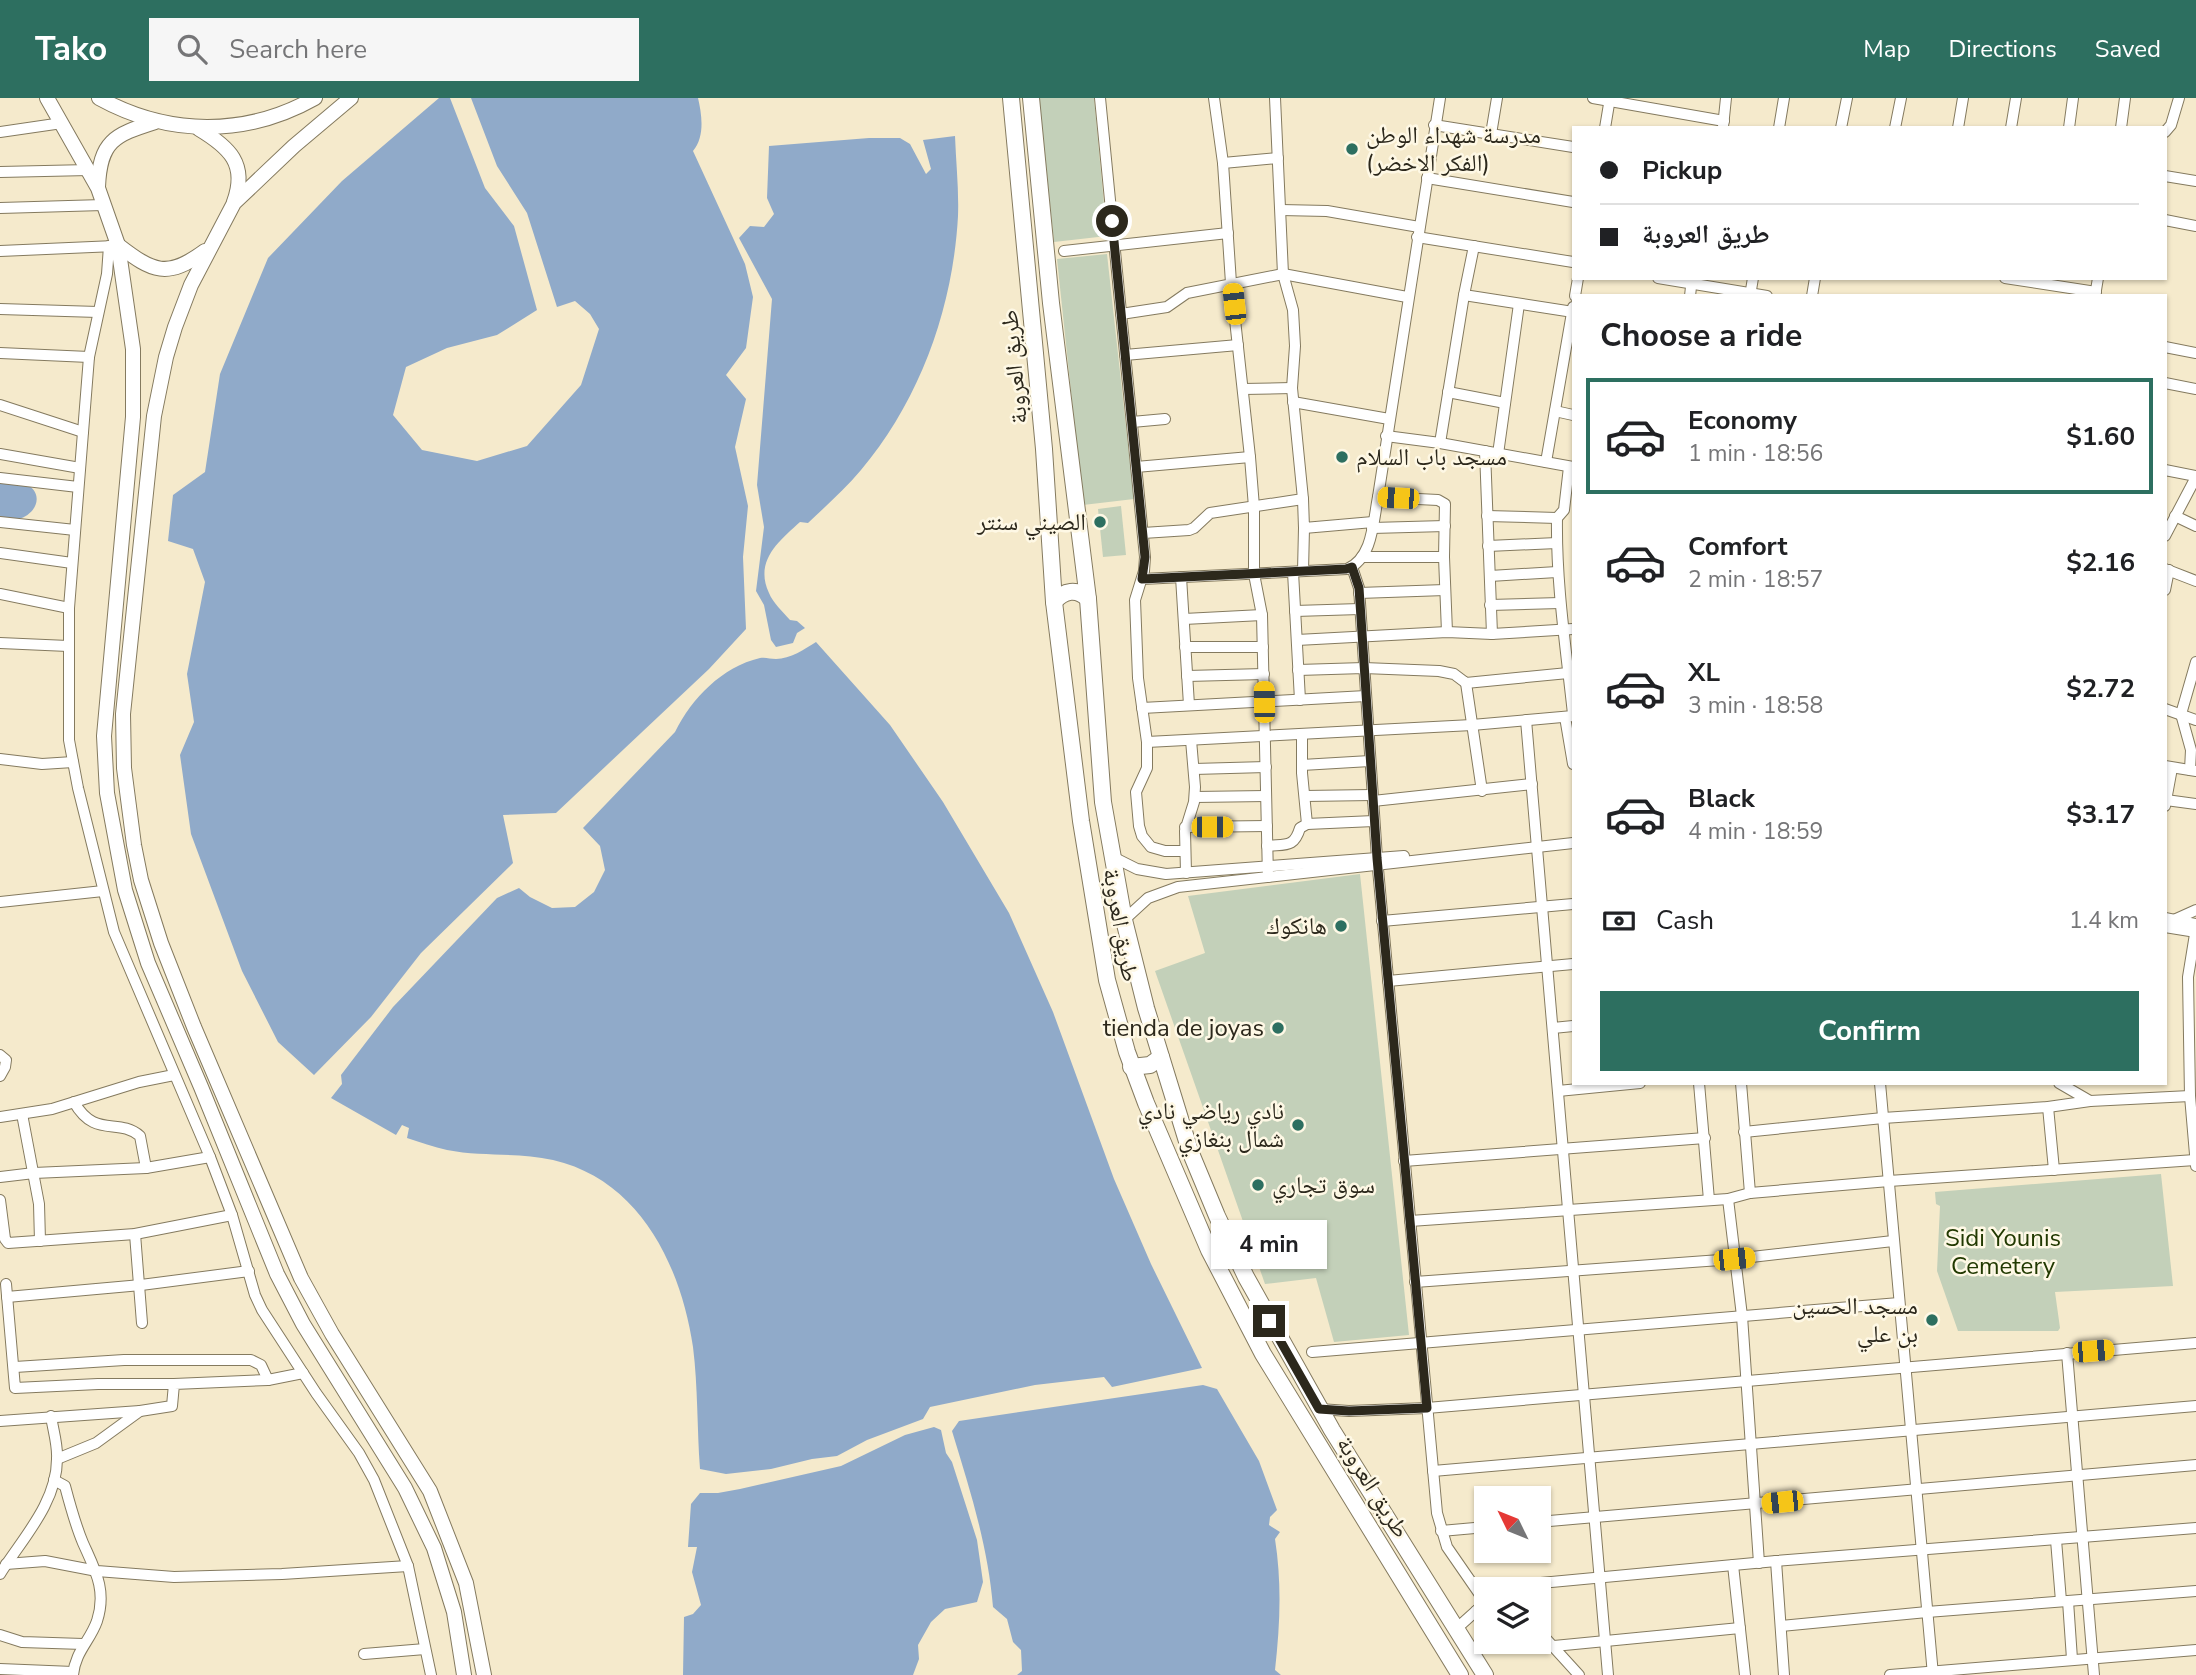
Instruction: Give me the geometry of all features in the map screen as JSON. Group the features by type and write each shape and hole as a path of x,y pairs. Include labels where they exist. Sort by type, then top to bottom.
{"highway":[{"name":"طريق العروبة","path":"1011,98 1044,449 1054,602 1092,892 1112,1000 1131,1067 1209,1250 1244,1321 1461,1675"},
{"name":"طريق العروبة","path":"1031,98 1051,303 1088,599 1100,771 1111,856 1124,920 1161,1057 1190,1151 1261,1307 1319,1409 1485,1675"},
{"path":"1054,602 1064,593 1073,591 1088,599"},
{"path":"1131,1067 1150,1065 1161,1057"}],"main road":[{"path":"47,98 98,188 113,246 133,349 131,449 105,710 104,762 118,861 132,915 148,963 266,1250 289,1299 395,1470 434,1548 452,1602 464,1675"},
{"path":"99,98 155,122 199,129 249,123 295,109 315,98"},
{"path":"234,203 294,146 351,98"},
{"path":"98,188 101,158 112,141 130,130 155,122"},
{"path":"199,129 220,142 233,158 240,180 234,203 208,249 183,303 159,387 123,714 128,808 141,880 194,1027 301,1278 332,1334 430,1491 466,1583 484,1675"},
{"path":"113,246 141,263 166,271 180,267 208,249"},
{"path":"177,1032 194,1027"},
{"path":"201,1087 218,1080"}],"street":[{"path":"1100,98 1145,563 1135,605 1138,678 1147,742 1147,768 1136,792 1140,831 1147,844 1156,849 1185,851"},
{"path":"1214,98 1223,163 1231,283 1250,457 1254,507 1254,574 1262,615 1268,872"},
{"path":"1275,98 1283,274 1293,310 1292,388 1303,499 1304,528 1295,611 1300,700"},
{"path":"1142,579 1352,567 1362,557 1368,547 1378,497 1407,296 1440,98"},
{"path":"1491,134 1497,98"},
{"path":"1593,98 1610,99 1723,125 1726,98"},
{"path":"1667,111 1669,98"},
{"path":"1779,126 1784,98"},
{"path":"1841,126 1847,98"},
{"path":"1895,126 1901,98"},
{"path":"1958,126 1963,98"},
{"path":"2011,126 2016,98"},
{"path":"2069,126 2073,98"},
{"path":"2121,126 2125,98"},
{"path":"2167,130 2179,98"},
{"path":"1605,126 1610,99"},
{"path":"0,132 62,123"},
{"path":"1434,125 1572,147"},
{"path":"1223,163 1278,158"},
{"path":"0,172 89,170"},
{"path":"2167,176 2196,181"},
{"path":"1427,178 1572,202"},
{"path":"0,208 103,205"},
{"path":"1281,210 1327,211 1475,246 1572,262"},
{"path":"2167,220 2196,226"},
{"path":"1064,251 1228,233"},
{"path":"0,251 113,246 89,357 72,563 68,646 69,740 73,762 114,932 232,1215 255,1295 262,1310 374,1479 408,1566 431,1675"},
{"path":"1440,443 1464,295 1475,246"},
{"path":"1121,314 1167,307 1187,293 1283,274 1407,296"},
{"path":"1666,280 1750,294"},
{"path":"2016,280 2095,294"},
{"path":"1464,295 1572,310"},
{"path":"1498,454 1519,304"},
{"path":"0,309 98,312"},
{"path":"1546,462 1572,316"},
{"path":"1125,355 1238,345"},
{"path":"2167,346 2196,353"},
{"path":"0,353 89,357"},
{"path":"2167,383 2196,389"},
{"path":"1243,388 1292,388"},
{"path":"1448,392 1505,403"},
{"path":"1293,402 1389,419"},
{"path":"0,405 83,432"},
{"path":"1555,411 1572,415"},
{"path":"1132,422 1165,419"},
{"path":"1386,436 1571,467 1564,510 1557,518 1557,572 1560,603 1568,629 1572,749"},
{"path":"1485,451 1492,634"},
{"path":"0,454 80,468"},
{"path":"1136,467 1250,457"},
{"path":"2167,470 2196,477 2167,532"},
{"path":"0,478 78,487"},
{"path":"1378,497 1442,501 1445,505 1447,632"},
{"path":"1143,533 1189,530 1210,513 1303,499"},
{"path":"1487,516 1557,518"},
{"path":"2175,516 2196,526"},
{"path":"0,522 75,530"},
{"path":"1304,528 1445,526"},
{"path":"1488,546 1557,543"},
{"path":"0,553 72,563"},
{"path":"1362,557 1444,557"},
{"path":"1352,567 1359,593 1377,862 1433,1471 1441,1531 1452,1554 1474,1585"},
{"path":"2167,570 2195,576"},
{"path":"1490,576 1557,572"},
{"path":"1181,577 1189,705"},
{"path":"1359,593 1445,590"},
{"path":"0,594 69,608"},
{"path":"1490,605 1560,603"},
{"path":"1295,611 1360,609"},
{"path":"1184,619 1262,615"},
{"path":"1297,640 1568,629"},
{"path":"0,643 68,646"},
{"path":"1185,647 1263,647"},
{"path":"2168,767 2193,770 2181,714 2196,662"},
{"path":"1298,670 1364,668 1447,672 1461,678 1466,683 1482,791"},
{"path":"1466,683 1568,673"},
{"path":"1187,676 1264,674"},
{"path":"1142,708 1366,696"},
{"path":"2167,710 2196,720"},
{"path":"1147,742 1472,725 1570,716"},
{"path":"1526,720 1608,1675"},
{"path":"1302,734 1307,824"},
{"path":"1186,873 1185,827 1195,797 1191,740"},
{"path":"0,759 42,764 73,762"},
{"path":"1302,765 1370,761"},
{"path":"1194,769 1266,767"},
{"path":"1305,796 1373,798 1482,791 1532,784"},
{"path":"1195,797 1266,796"},
{"path":"2167,803 2196,804"},
{"path":"1267,846 1292,843 1297,839 1300,828 1307,824 1374,821"},
{"path":"1185,827 1267,826"},
{"path":"1111,856 1148,872 1268,872 1353,868 1408,856 1431,857 1572,843"},
{"path":"1124,920 1141,902 1170,888 1268,872 1377,862"},
{"path":"1353,868 1379,885"},
{"path":"0,902 103,891"},
{"path":"1382,921 1572,904"},
{"path":"2168,922 2196,910"},
{"path":"1410,1221 1728,1199 1749,1193 1889,1181 2196,1163 2190,1096 2190,979 2196,929 2168,922"},
{"path":"2190,979 2196,957"},
{"path":"1388,982 1572,964"},
{"path":"1553,1028 1572,1026"},
{"path":"0,1055 6,1060 0,1076"},
{"path":"0,1117 52,1109 139,1082 174,1075"},
{"path":"1558,1091 1620,1085"},
{"path":"1699,1085 1709,1200"},
{"path":"1741,1085 1749,1193"},
{"path":"1880,1085 1933,1673"},
{"path":"2062,1085 2090,1101"},
{"path":"1744,1132 1883,1118 2048,1107 2090,1101 2190,1096"},
{"path":"74,1102 80,1114 90,1121 126,1129 140,1136 146,1168"},
{"path":"2048,1107 2054,1170"},
{"path":"22,1114 39,1204 40,1241"},
{"path":"1404,1161 1704,1138"},
{"path":"0,1177 34,1172 146,1168 209,1157"},
{"path":"1728,1199 1742,1316 1759,1563"},
{"path":"0,1200 6,1241 135,1234 232,1215"},
{"path":"135,1234 142,1323"},
{"path":"1415,1282 1734,1259 1893,1241"},
{"path":"7,1297 141,1286 249,1271"},
{"path":"6,1284 10,1372 13,1385 17,1388 268,1380 303,1373"},
{"path":"1312,1352 1899,1303"},
{"path":"1319,1409 1349,1411 1427,1408 2196,1343"},
{"path":"2067,1353 2094,1675"},
{"path":"10,1372 124,1360 251,1360 261,1366 268,1380"},
{"path":"0,1421 141,1411 172,1406 174,1384"},
{"path":"1433,1471 2196,1406"},
{"path":"57,1460 96,1443 141,1411"},
{"path":"1332,1430 1349,1411"},
{"path":"3,1569 34,1527 54,1480 57,1460 51,1416"},
{"path":"1551,1521 2196,1465"},
{"path":"0,1669 73,1673 83,1644 97,1621 100,1602 97,1571 73,1515 65,1486 54,1480"},
{"path":"1441,1531 1474,1528"},
{"path":"1551,1582 1776,1561 2196,1528"},
{"path":"2056,1540 2072,1659"},
{"path":"3,1569 45,1560 97,1571 174,1577 408,1566"},
{"path":"1776,1561 1784,1675"},
{"path":"1733,1565 1745,1675"},
{"path":"1781,1626 2196,1591"},
{"path":"1456,1629 1474,1613"},
{"path":"1554,1646 1740,1628"},
{"path":"0,1635 22,1642 83,1644"},
{"path":"1551,1643 1579,1675"},
{"path":"363,1654 425,1649"},
{"path":"1890,1675 2196,1650"}],"green space":[{"path":"1039,98 1094,98 1107,236 1054,242"},
{"path":"1107,254 1134,499 1083,505 1057,259"},
{"path":"1121,506 1126,555 1103,557 1098,509"},
{"name":"نادي رياضي نادي شمال بنغازي","path":"1360,874 1409,1335 1334,1342 1316,1278 1265,1284 1155,971 1205,953 1188,896"},
{"name":"Sidi Younis Cemetery","path":"2161,1174 2173,1286 2055,1292 2060,1328 2058,1331 1958,1331 1937,1271 1940,1206 1936,1204 1935,1192"}],"water":[{"path":"439,98 450,98 485,188 514,226 537,310 497,335 447,348 406,367 393,415 422,450 477,461 527,446 581,385 599,329 590,314 575,301 557,307 527,213 497,166 471,98 698,98 701,133 693,151 745,264 753,297 746,348 726,375 746,399 735,447 748,506 743,557 746,629 709,669 556,813 503,815 513,863 421,953 371,1017 314,1075 278,1042 242,971 191,834 180,755 194,722 187,674 205,582 193,549 168,541 173,495 205,472 220,374 268,258 342,181"},
{"path":"955,136 958,216 955,250 941,318 930,351 900,414 861,470 808,523 800,522 771,553 765,571 769,593 790,620 797,621 805,628 797,633 793,643 776,647 771,640 764,605 756,591 764,527 757,485 772,299 739,238 750,226 764,227 774,214 767,198 769,146 900,138 910,144 926,174 931,169 923,140"},
{"path":"0,481 20,482 35,491 36,503 30,513 18,519 0,517"},
{"path":"816,642 890,725 943,802 1009,913 1053,1012 1114,1179 1151,1264 1202,1368 1112,1387 1104,1377 1035,1385 930,1407 923,1419 867,1440 837,1456 771,1469 726,1474 700,1469 695,1362 678,1286 651,1231 632,1207 610,1186 584,1170 553,1160 447,1150 407,1138 409,1128 402,1125 396,1135 331,1098 342,1084 341,1075 393,1007 497,898 519,888 552,908 575,907 594,892 605,870 600,846 583,828 675,732 699,696 721,676 746,662 760,658 787,657"},
{"path":"1203,1385 1217,1389 1259,1461 1277,1510 1270,1517 1269,1525 1280,1532 1275,1539 1280,1605 1275,1670 1281,1675 1017,1675 1022,1671 1021,1650 1013,1642 1007,1619 993,1607 983,1540 952,1431 959,1421"},
{"path":"934,1427 941,1430 946,1453 952,1462 977,1540 983,1582 977,1602 945,1609 931,1622 918,1645 919,1659 913,1675 683,1675 684,1617 693,1614 701,1605 692,1572 697,1547 688,1547 691,1504 700,1493 740,1489 841,1466 905,1435"}],"place":[{"name":"مدرسة شهداء الوطن (الفكر الاخضر)","path":"1352,149"},
{"name":"مسجد باب السلام","path":"1342,457"},
{"name":"الصيني سنتر","path":"1100,522"},
{"name":"هانكوك","path":"1341,926"},
{"name":"tienda de joyas","path":"1278,1028"},
{"name":"نادي رياضي نادي شمال بنغازي","path":"1298,1125"},
{"name":"سوق تجاري","path":"1258,1185"},
{"name":"مسجد الحسين بن علي","path":"1932,1320"}],"route":[{"path":"1112,221 1145,557 1142,579 1352,567 1359,588 1377,858 1427,1408 1349,1411 1319,1409 1269,1321"}]}
